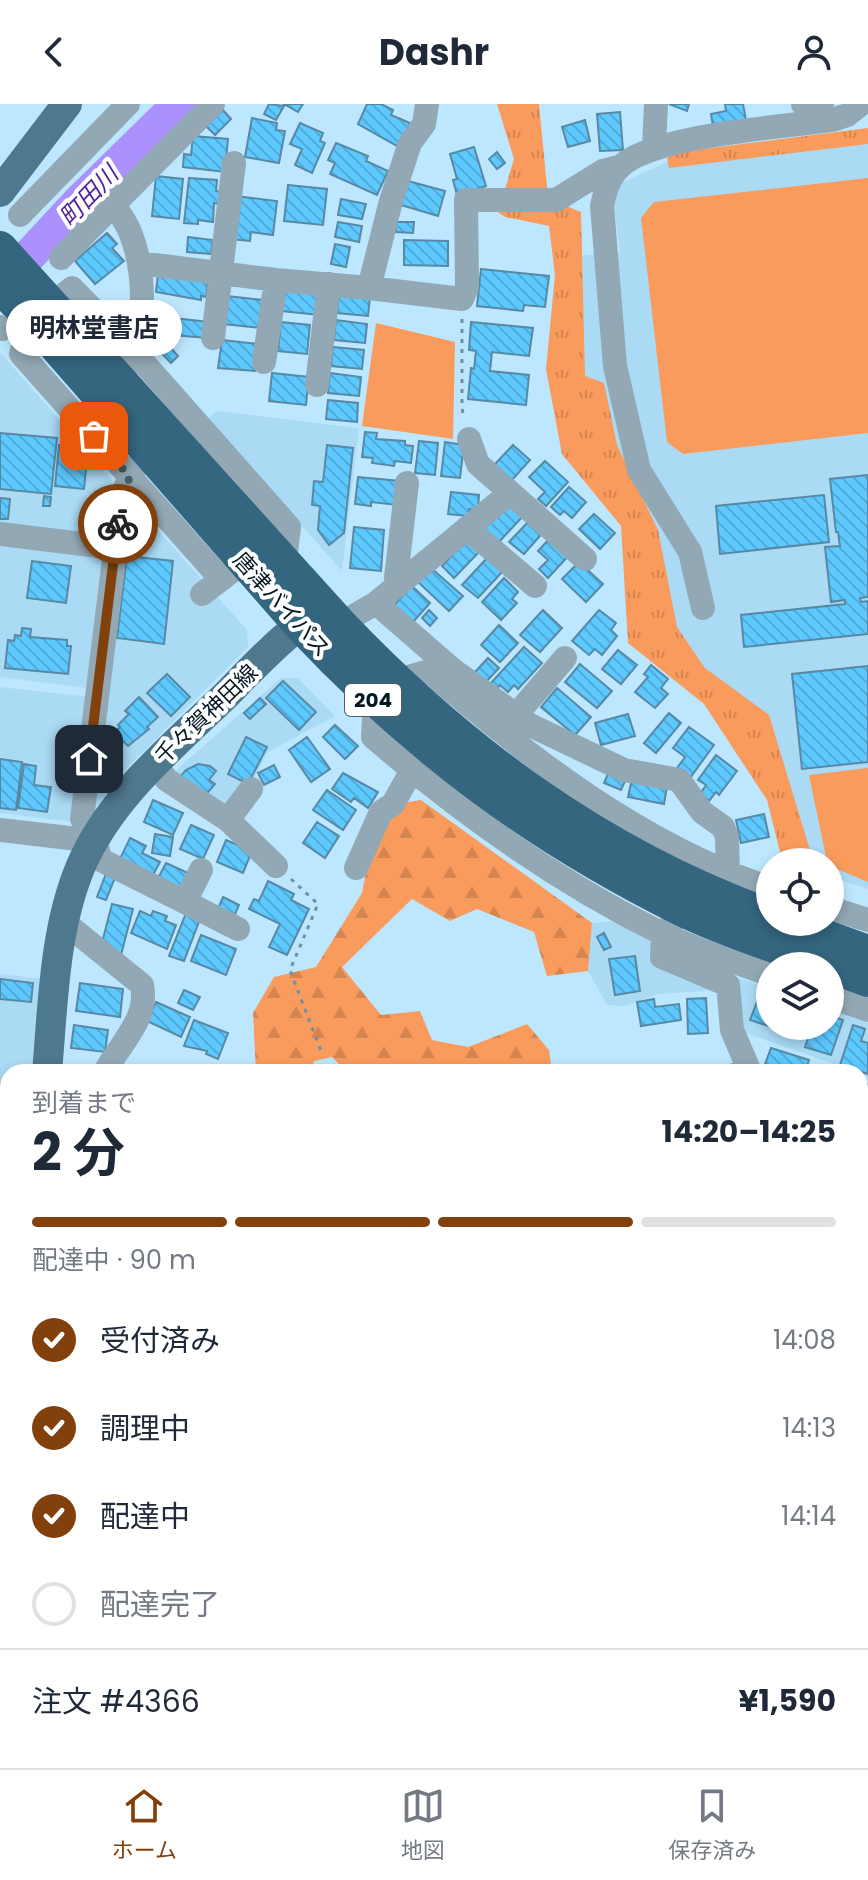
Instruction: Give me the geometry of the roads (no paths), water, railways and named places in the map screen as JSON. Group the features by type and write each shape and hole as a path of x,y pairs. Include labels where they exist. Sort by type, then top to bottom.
{"highway":[{"name":"唐津バイパス","path":"1,249 20,308 222,578 301,626 385,691 456,735 522,786 612,842 725,886 756,907"},
{"name":"唐津バイパス","path":"20,308 126,388 340,624 428,748 499,803 589,860 674,922 780,952"},
{"path":"824,936 868,952"},
{"name":"唐津バイパス","path":"844,971 868,980"}],"main road":[{"path":"0,192 67,104"},
{"path":"301,626 340,624"},
{"name":"千々賀神田線","path":"48,1064 64,922 80,868 95,841 116,807 155,764 272,650 301,626"}],"street":[{"path":"20,215 128,104"},
{"path":"61,258 213,104"},
{"path":"369,288 391,201 410,143 424,124 427,104"},
{"path":"654,148 656,104"},
{"path":"803,104 822,104"},
{"path":"139,263 462,299 467,287 466,200 556,200 643,151 672,142 832,120 847,115 861,104"},
{"path":"213,338 234,163"},
{"path":"619,167 606,186 602,206 615,366 639,470 690,552 703,608"},
{"path":"114,204 130,232 139,263 142,305 136,354 126,388"},
{"path":"264,362 276,280"},
{"path":"317,385 329,284"},
{"path":"20,308 72,288 136,354 289,527 285,560"},
{"path":"469,439 478,464 585,559"},
{"path":"138,464 122,494 82,819 95,841 101,860 238,929"},
{"path":"399,583 396,578 407,483"},
{"path":"340,624 376,603 510,493"},
{"path":"467,528 535,586"},
{"path":"0,534 115,548"},
{"path":"376,603 453,670 530,725 607,764 679,780 702,812 723,827 727,837 725,886 756,887"},
{"path":"516,715 565,658"},
{"path":"385,691 373,737 489,829 555,873 674,922 756,967"},
{"path":"155,764 167,780 228,820 276,866"},
{"path":"356,868 381,812 393,804 412,770"},
{"path":"228,820 251,789"},
{"path":"0,830 95,841"},
{"path":"185,902 201,870"},
{"path":"844,912 868,920"},
{"path":"64,922 142,985 145,1001 136,1024 110,1064"},
{"path":"674,922 662,957 728,985 732,1030 747,1064"},
{"path":"844,1002 868,1010"}],"waterway":[{"name":"町田川","path":"0,287 77,204 179,104"}],"place":[{"name":"明林堂書店","path":"94,436"}]}
